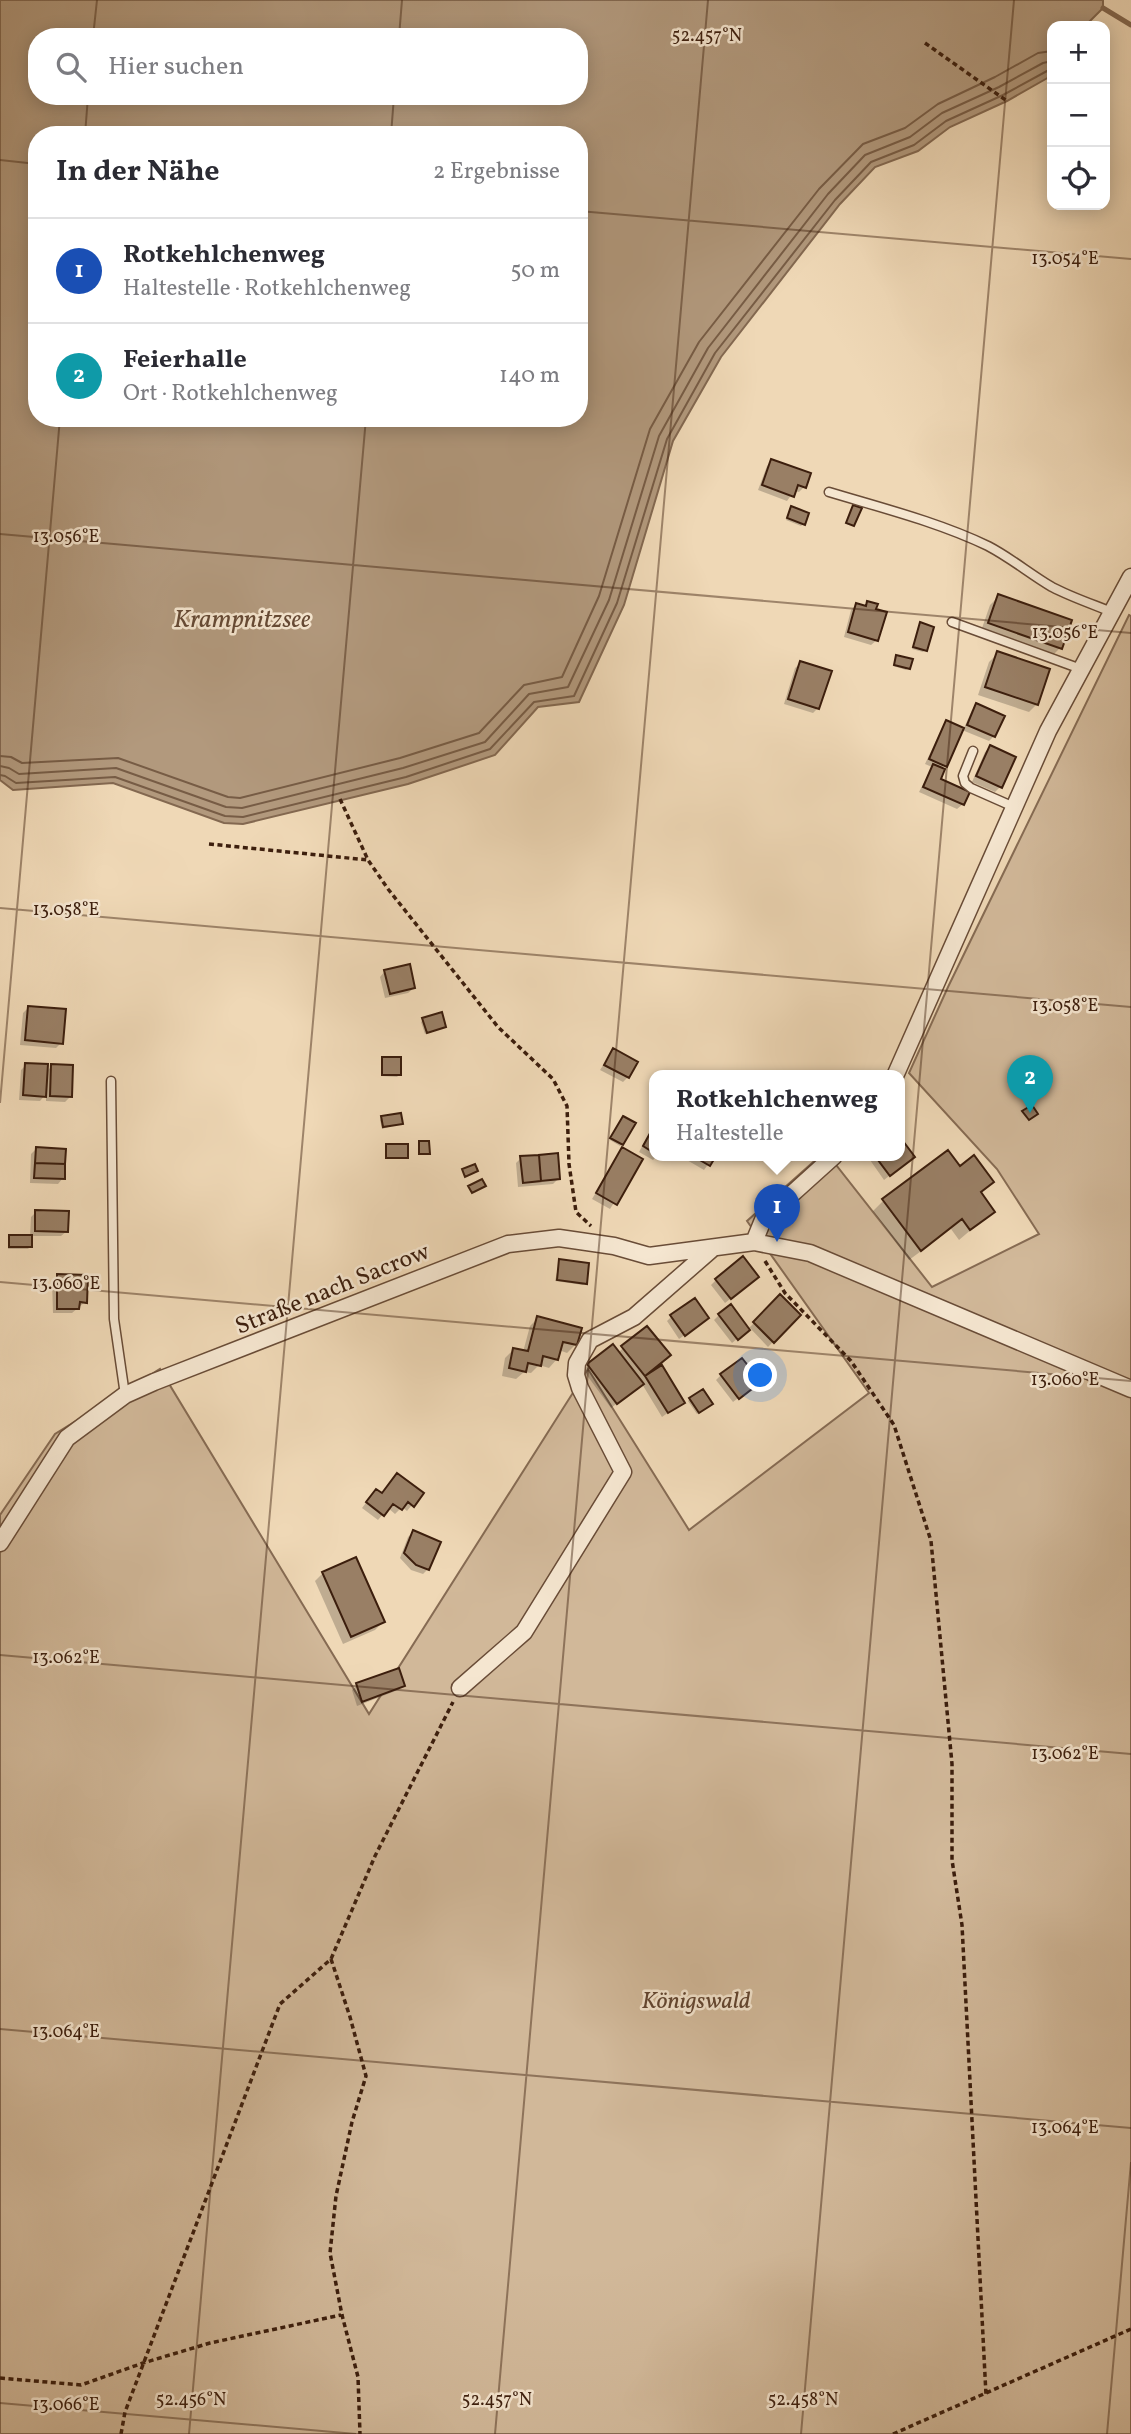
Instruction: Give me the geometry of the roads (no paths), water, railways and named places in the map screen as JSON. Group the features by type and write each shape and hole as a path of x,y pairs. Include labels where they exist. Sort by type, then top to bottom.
{"street":[{"path":"898,1070 1048,731 1131,577"},
{"path":"754,1242 763,1220 828,1161"},
{"name":"Straße nach Sacrow","path":"0,1543 67,1438 125,1395 508,1244 559,1238 614,1246 649,1256 754,1242 810,1253 1131,1389"},
{"path":"460,1688 524,1632 623,1472 576,1375 578,1363 590,1340 634,1317 715,1246"}],"lane":[{"path":"829,492 907,516 985,545 1010,557 1054,588 1112,612"},
{"path":"953,622 1081,669"},
{"path":"973,751 964,776 965,783 1014,807"},
{"path":"111,1082 114,1319 125,1395"}],"water":[{"name":"Krampnitzsee","path":"0,0 1103,0 1103,8 1090,21 1047,21 1047,78 1007,101 950,127 918,151 875,167 840,204 721,357 673,441 624,605 579,702 538,707 495,755 408,784 243,824 224,823 113,783 13,790 0,780"}],"waterway":[{"path":"1103,8 1131,25"}],"place":[{"name":"Feierhalle","path":"1030,1113"},
{"name":"Rotkehlchenweg","path":"777,1242"}],"park label":[{"name":"Königswald","path":"696,2000"}]}
